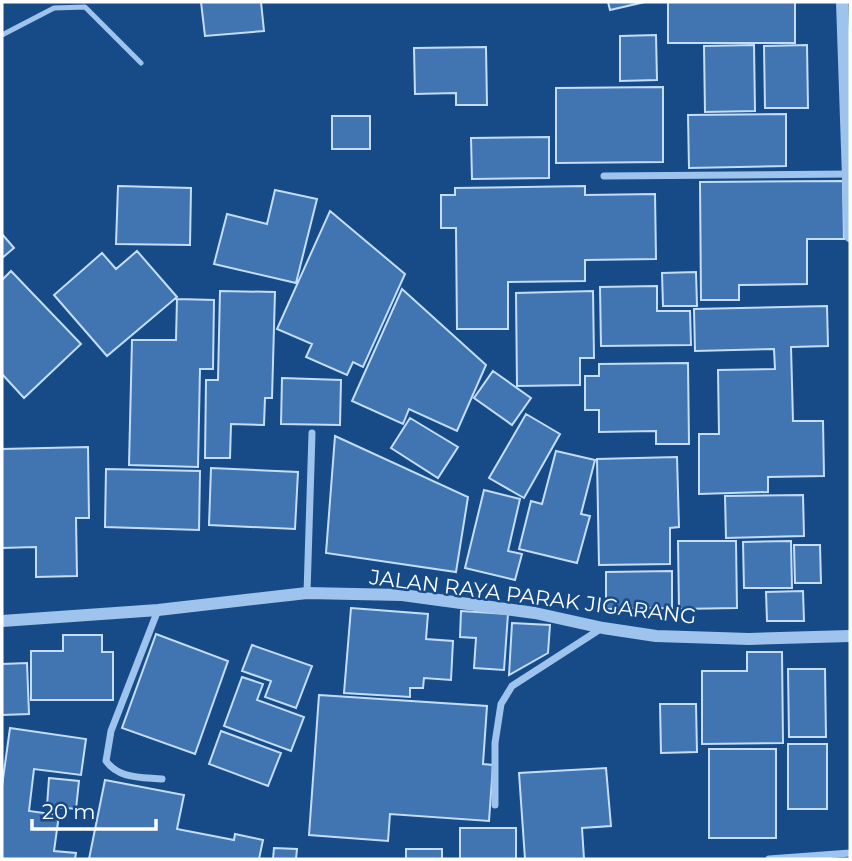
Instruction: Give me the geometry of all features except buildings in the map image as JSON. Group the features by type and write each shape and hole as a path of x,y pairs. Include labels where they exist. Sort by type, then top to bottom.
{"street":[{"path":"842,2 850,174 850,236"},
{"path":"604,176 850,174"},
{"path":"307,593 312,433"},
{"name":"JALAN RAYA PARAK JIGARANG","path":"2,621 158,610 307,593 402,595 536,613 603,628 656,636 749,639 850,636"},
{"path":"158,610 111,731 106,761 122,775 162,779"},
{"path":"495,805 495,743 501,704 512,686 603,628"},
{"path":"769,859 850,853"}],"lane":[{"path":"2,35 54,8 85,7 141,63"}]}
